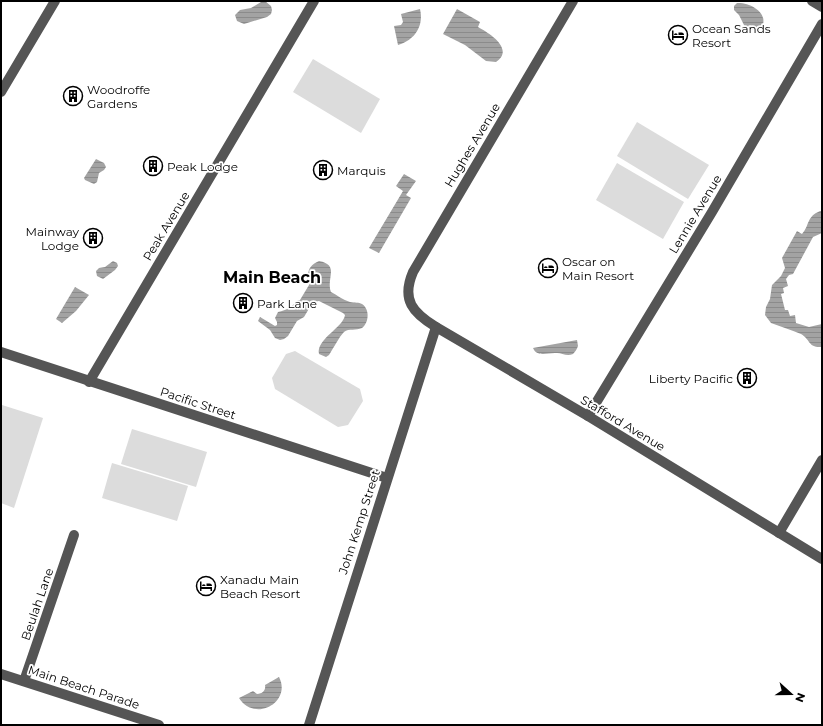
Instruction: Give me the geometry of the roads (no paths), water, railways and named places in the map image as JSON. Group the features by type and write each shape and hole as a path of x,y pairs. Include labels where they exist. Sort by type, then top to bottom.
{"street":[{"path":"1,92 55,1"},
{"name":"Peak Avenue","path":"89,382 314,1"},
{"name":"Hughes Avenue","path":"412,307 408,283 413,272 573,1"},
{"path":"812,1 822,7"},
{"name":"Lennie Avenue","path":"588,416 712,212 822,24"},
{"name":"Stafford Avenue","path":"412,307 425,320 436,328 588,416 822,559"},
{"name":"John Kemp Street","path":"309,725 436,328"},
{"name":"Pacific Street","path":"1,352 89,382 387,478"},
{"path":"778,533 822,460"},
{"name":"Beulah Lane","path":"24,681 74,535"},
{"name":"Main Beach Parade","path":"1,674 159,725"}],"place":[{"name":"Ocean Sands Resort","path":"678,35"},
{"name":"Woodroffe Gardens","path":"73,96"},
{"name":"Peak Lodge","path":"153,166"},
{"name":"Marquis","path":"323,170"},
{"name":"Mainway Lodge","path":"93,238"},
{"name":"Oscar on Main Resort","path":"548,268"},
{"name":"Park Lane","path":"243,303"},
{"name":"Liberty Pacific","path":"747,378"},
{"name":"Xanadu Main Beach Resort","path":"206,586"}],"district":[{"name":"Main Beach","path":"272,277"}]}
